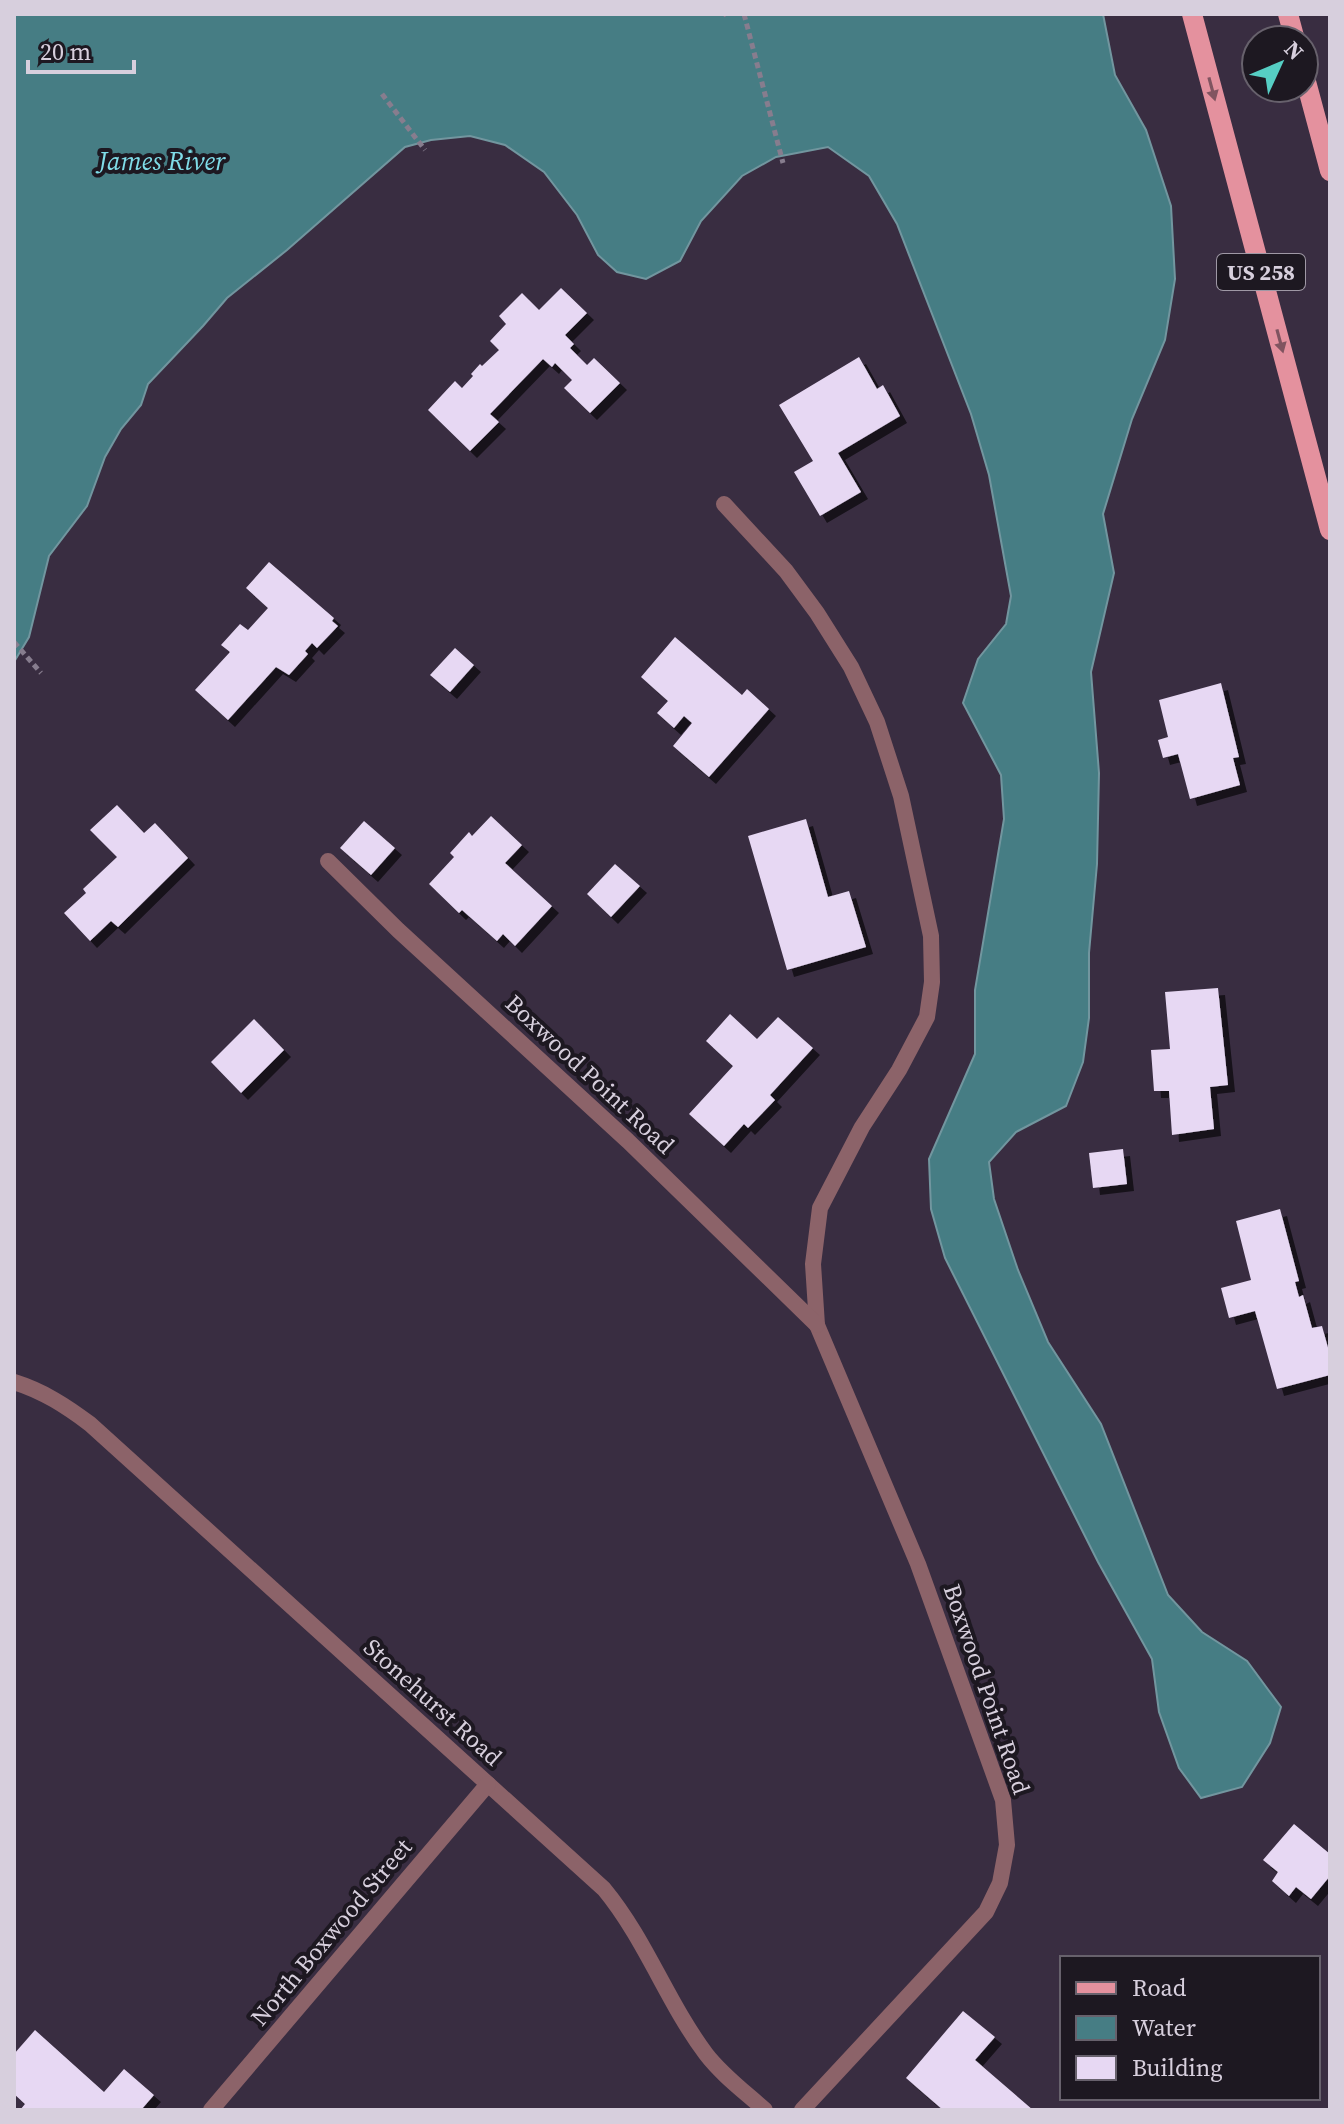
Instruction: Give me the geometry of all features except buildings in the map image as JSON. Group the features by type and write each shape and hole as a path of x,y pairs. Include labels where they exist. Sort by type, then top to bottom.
{"main road":[{"name":"US 258","path":"1192,14 1330,530"},
{"path":"1312,104 1330,171"}],"street":[{"name":"Boxwood Point Road","path":"724,504 786,571 851,667 877,722 901,796 931,936 932,982 927,1017 899,1070 862,1127 820,1208 813,1264 817,1325 923,1579 1003,1800 1007,1845 1000,1883 986,1912 802,2110"},
{"name":"Boxwood Point Road","path":"328,861 398,930 628,1141 817,1325"},
{"name":"Stonehurst Road","path":"14,1382 36,1389 90,1424 604,1889 635,1932 708,2056 765,2110"},
{"name":"North Boxwood Street","path":"211,2110 488,1784"}],"path":[{"path":"744,14 783,163"},
{"path":"382,94 425,150"},
{"path":"14,642 41,673"}],"water":[{"name":"James River","path":"14,14 1103,14 1115,75 1146,130 1171,206 1175,279 1165,340 1132,419 1103,514 1114,573 1091,672 1099,773 1097,864 1089,953 1089,1018 1083,1062 1066,1106 1016,1132 989,1162 994,1199 1018,1270 1048,1342 1101,1424 1168,1595 1202,1632 1247,1661 1281,1707 1270,1743 1242,1787 1201,1798 1179,1768 1159,1712 1152,1659 1098,1562 945,1258 931,1209 929,1159 975,1054 975,990 1004,819 1001,775 963,703 978,659 1006,624 1011,596 989,475 971,414 897,224 869,176 828,147 776,157 742,176 701,221 680,261 646,279 617,272 598,255 577,215 544,172 505,145 470,136 431,140 405,147 227,298 148,384 141,405 121,429 105,457 87,506 49,556 29,637 14,662"}]}
